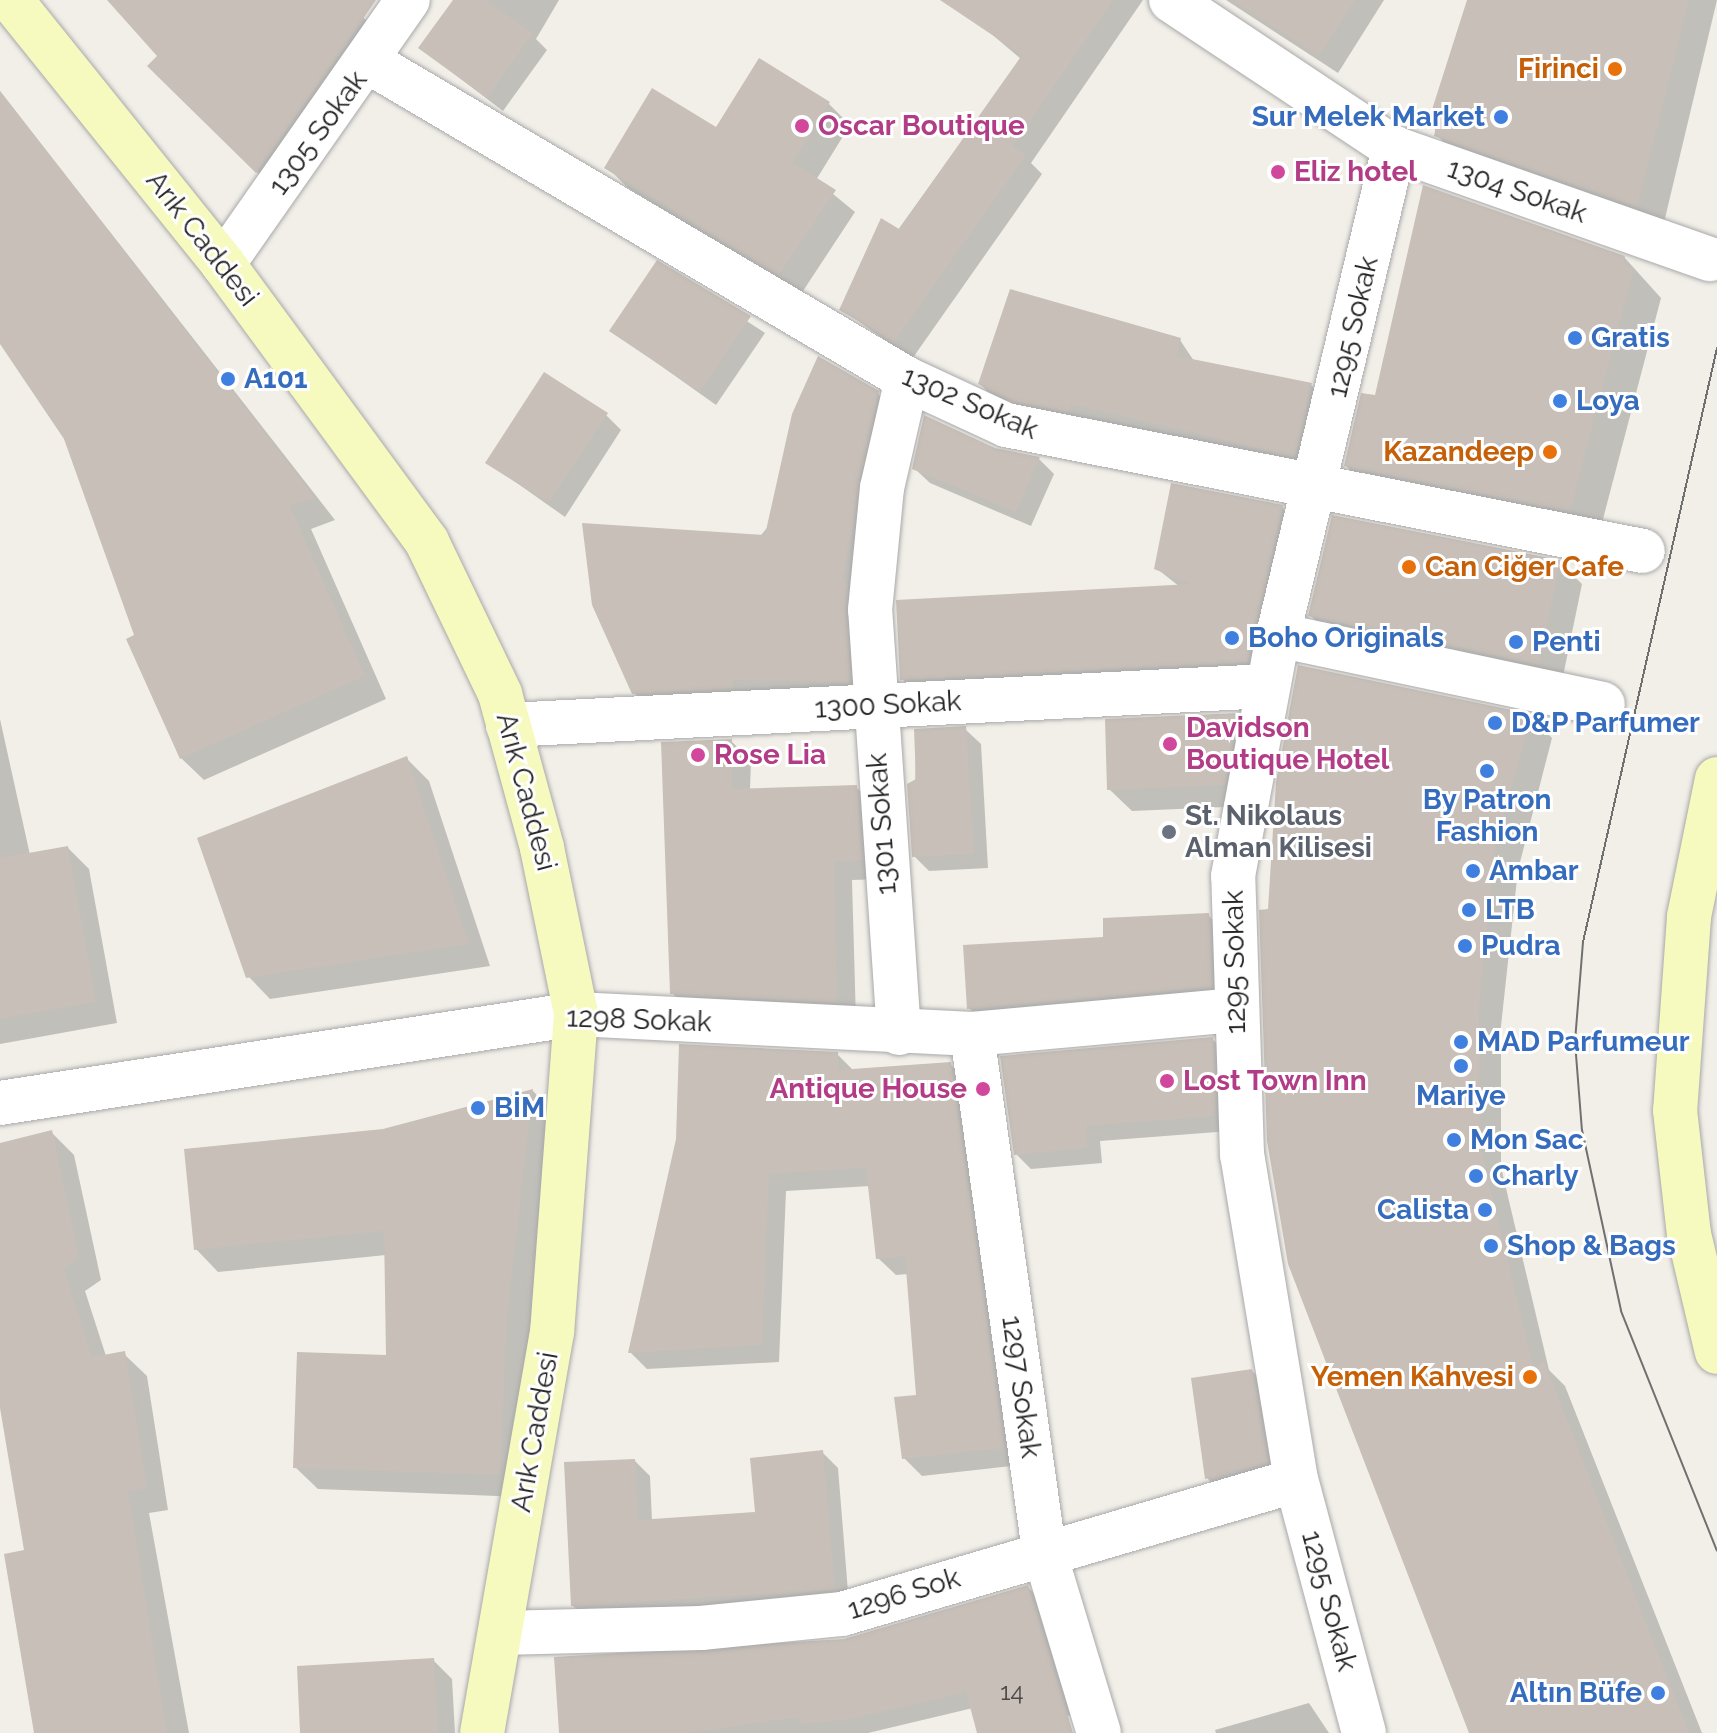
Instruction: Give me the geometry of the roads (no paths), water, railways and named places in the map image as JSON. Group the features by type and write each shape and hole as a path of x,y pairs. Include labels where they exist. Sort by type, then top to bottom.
{"street":[{"name":"Arık Caddesi","path":"11,0 223,264 427,542 508,725 576,1014 552,1332 482,1733"},
{"name":"1305 Sokak","path":"223,264 369,62 408,0"},
{"name":"1304 Sokak","path":"1171,0 1394,148 1710,259"},
{"name":"1302 Sokak","path":"369,62 907,379 1006,425 1076,444 1643,551"},
{"name":"1295 Sokak","path":"1364,1733 1296,1480 1242,1155 1234,1010 1233,876 1278,635 1394,148"},
{"name":"1301 Sokak","path":"899,1033 873,706 870,610 882,488 907,379"},
{"path":"1278,635 1603,704"},
{"name":"1300 Sokak","path":"508,725 1267,686"},
{"path":"1717,779 1689,917 1675,1110 1689,1234 1717,1352"},
{"name":"1298 Sokak","path":"0,1103 576,1014 899,1033 972,1034 1234,1010"},
{"name":"1297 Sokak","path":"972,1034 1044,1551 1099,1733"},
{"name":"1296 Sok","path":"500,1633 701,1628 842,1614 1044,1551 1296,1480"}],"tram line":[{"path":"1717,348 1583,942 1575,1042 1582,1130 1621,1311 1717,1551"}],"place":[{"name":"Firinci","path":"1615,69"},
{"name":"Sur Melek Market","path":"1501,117"},
{"name":"Oscar Boutique","path":"802,126"},
{"name":"Eliz hotel","path":"1278,172"},
{"name":"Gratis","path":"1575,338"},
{"name":"А101","path":"228,379"},
{"name":"Loya","path":"1560,401"},
{"name":"Kazandeep","path":"1550,452"},
{"name":"Can Ciğer Cafe","path":"1409,567"},
{"name":"Boho Originals","path":"1232,638"},
{"name":"Penti","path":"1516,642"},
{"name":"D&P Parfumer","path":"1495,723"},
{"name":"Davidson Boutique Hotel","path":"1170,744"},
{"name":"Rose Lia","path":"698,755"},
{"name":"By Patron Fashion","path":"1487,771"},
{"name":"St. Nikolaus Alman Kilisesi","path":"1169,832"},
{"name":"Ambar","path":"1473,871"},
{"name":"LTB","path":"1469,910"},
{"name":"Pudra","path":"1465,946"},
{"name":"MAD Parfumeur","path":"1461,1042"},
{"name":"Mariye","path":"1461,1066"},
{"name":"Lost Town Inn","path":"1167,1081"},
{"name":"Antique House","path":"983,1089"},
{"name":"BİM","path":"478,1108"},
{"name":"Mon Sac","path":"1454,1140"},
{"name":"Charly","path":"1476,1176"},
{"name":"Calista","path":"1485,1210"},
{"name":"Shop & Bags","path":"1491,1246"},
{"name":"Yemen Kahvesi","path":"1530,1377"},
{"name":"Altın Büfe","path":"1658,1693"}]}
